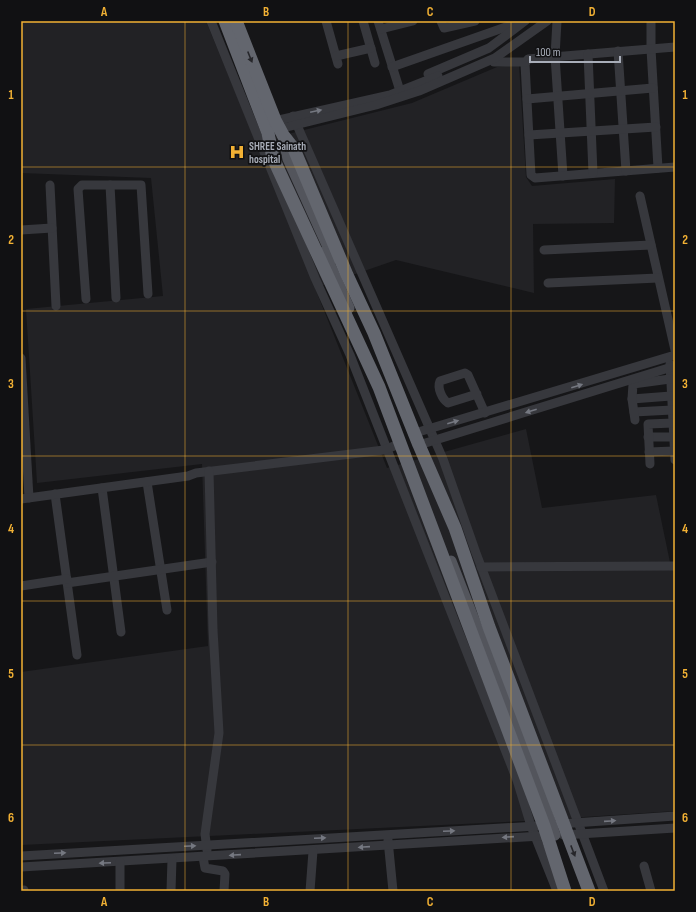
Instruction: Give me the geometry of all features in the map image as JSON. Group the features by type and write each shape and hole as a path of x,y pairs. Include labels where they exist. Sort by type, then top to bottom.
{"highway":[{"path":"225,21 273,130 294,149 347,275 374,333 455,528 489,627 551,830 565,891"},
{"path":"236,21 273,130 273,158 378,387 393,447 452,578 551,830 589,891"}],"main road":[{"path":"273,130 288,159 390,384 461,560 551,830"}],"street":[{"path":"25,496 102,488 188,476 209,471 393,447 309,264 211,21"},
{"path":"326,21 337,60 370,45 381,30 413,21"},
{"path":"363,21 375,63"},
{"path":"441,21 444,28 475,21"},
{"path":"399,90 481,63 536,21"},
{"path":"273,130 295,120 391,97 481,63 547,21"},
{"path":"391,97 416,96 494,62 555,21"},
{"path":"555,21 555,56 564,176"},
{"path":"651,21 651,49 658,168"},
{"path":"391,97 407,83 489,48 519,23"},
{"path":"392,67 519,23"},
{"path":"381,30 399,90"},
{"path":"494,62 526,62 528,59 555,56 675,47"},
{"path":"618,51 626,171"},
{"path":"588,54 593,173"},
{"path":"526,62 531,175 536,178 675,167"},
{"path":"527,99 653,88"},
{"path":"295,120 435,440 457,496 481,567 604,891"},
{"path":"529,135 656,127"},
{"path":"50,185 56,306"},
{"path":"86,299 78,189 82,185 141,186 148,294"},
{"path":"110,185 116,298"},
{"path":"640,196 673,354 670,379 675,456 649,452"},
{"path":"21,230 52,228"},
{"path":"544,250 651,245"},
{"path":"548,282 658,278"},
{"path":"417,439 430,429 543,396 673,354"},
{"path":"21,358 25,496"},
{"path":"417,439 435,440 672,367"},
{"path":"670,379 634,384 632,399 634,416 672,410"},
{"path":"477,394 485,413"},
{"path":"543,396 547,406"},
{"path":"632,399 671,396"},
{"path":"650,464 648,424 673,423"},
{"path":"648,437 674,437"},
{"path":"25,496 185,471 196,473"},
{"path":"209,471 213,630 219,733 205,834 205,868 223,871 225,874 224,891"},
{"path":"147,482 167,610"},
{"path":"102,488 121,632"},
{"path":"55,494 77,655"},
{"path":"21,586 113,576 212,562"},
{"path":"481,567 675,566"},
{"path":"21,867 389,846 551,830 579,823 675,816"},
{"path":"657,818 658,829"},
{"path":"21,856 388,834 551,830 583,834 675,828"},
{"path":"551,830 557,891"},
{"path":"388,834 393,891"},
{"path":"310,891 313,851"},
{"path":"171,891 172,859"},
{"path":"120,862 120,891"},
{"path":"644,866 651,891"}],"shaded area":[{"path":"21,21 206,21 256,142 412,103 497,67 519,64 526,177 532,186 615,179 614,223 533,224 534,293 396,260 315,288 387,468 526,429 542,508 656,495 671,567 675,567 675,811 524,821 21,845 21,672 208,646 202,464 37,483 26,309 163,296 151,178 21,173"}],"place":[{"name":"SHREE Sainath hospital","path":"237,152"}]}
